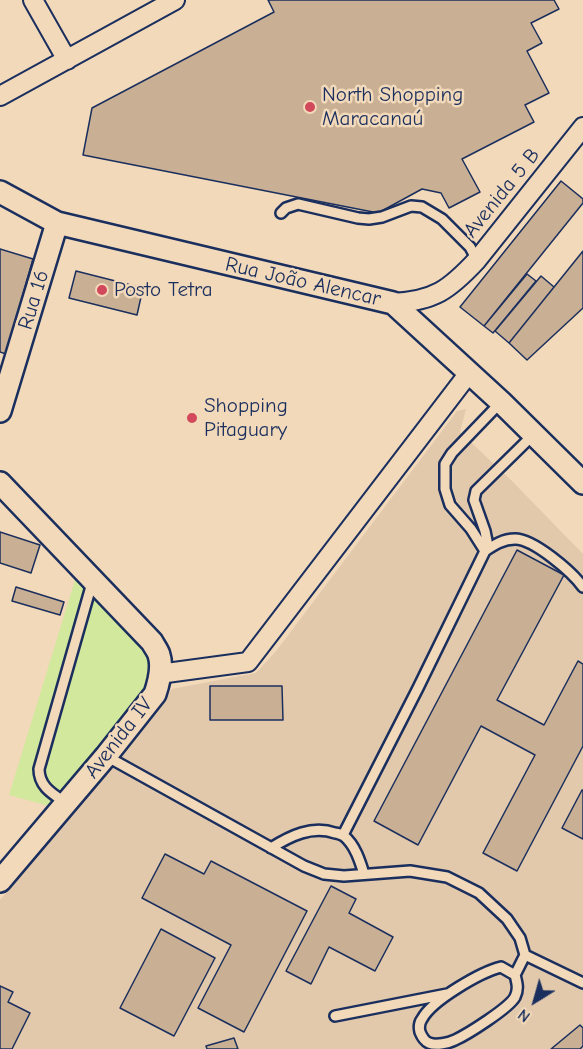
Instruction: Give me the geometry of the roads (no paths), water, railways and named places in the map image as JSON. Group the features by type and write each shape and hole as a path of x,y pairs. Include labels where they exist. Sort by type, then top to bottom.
{"street":[{"path":"33,0 67,60"},
{"path":"0,96 175,0"},
{"name":"Avenida 5 B","path":"393,303 426,298 453,284 477,260 583,127"},
{"name":"Rua João Alencar","path":"0,192 57,223 393,303 501,402 583,483"},
{"name":"Rua 16","path":"0,411 57,223"},
{"path":"159,674 248,662 469,373"},
{"name":"Avenida IV","path":"0,483 152,642 159,655 159,674 155,694 106,756 0,881"}],"lane":[{"path":"281,213 286,208 298,204 369,219 382,217 411,206 422,207 442,219 470,247 477,260"},
{"path":"485,551 450,505 445,489 446,464 452,453 501,402"},
{"path":"343,835 485,551 487,541 474,500 476,491 534,434"},
{"path":"485,551 501,541 516,538 534,544 576,577 583,587"},
{"path":"66,803 46,789 39,776 39,769 93,580"},
{"path":"106,756 304,866 324,874 344,876 410,871 447,877 479,893 507,919 520,938 525,955 515,975 518,986 514,998 500,1012 454,1041 429,1043 422,1037 419,1028 421,1020 430,1009 449,994 489,970 501,967 515,975"},
{"path":"271,848 296,834 327,830 343,835 357,854 364,874"},
{"path":"525,955 583,983"},
{"path":"334,1016 449,994"}],"place":[{"name":"North Shopping Maracanaú","path":"310,107"},
{"name":"Posto Tetra","path":"102,290"},
{"name":"Shopping Pitaguary","path":"192,418"}]}
